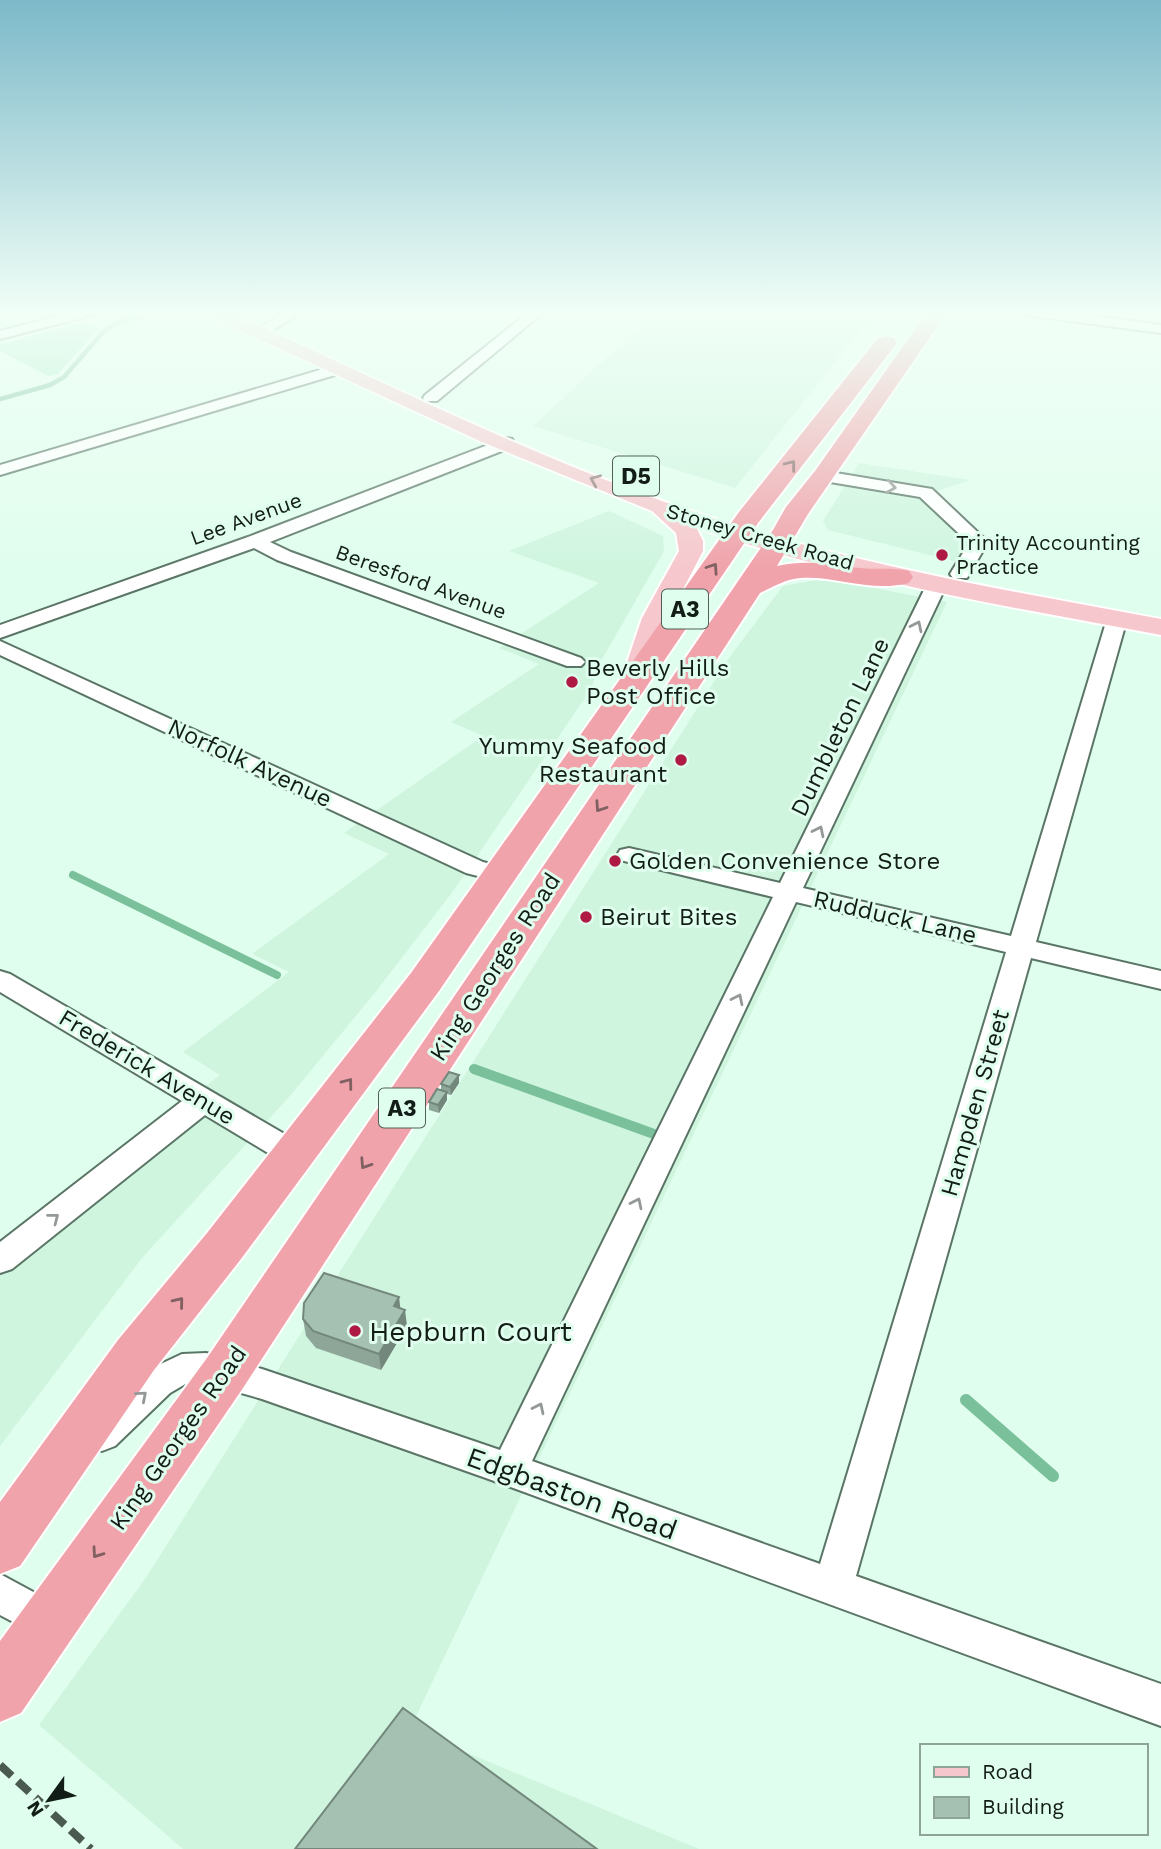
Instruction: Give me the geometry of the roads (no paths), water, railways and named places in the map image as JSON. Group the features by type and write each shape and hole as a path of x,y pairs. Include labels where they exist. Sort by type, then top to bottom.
{"highway":[{"name":"King Georges Road","path":"13,1531 136,1355 425,982 743,526 843,397"},
{"name":"King Georges Road","path":"0,1692 225,1373 795,513 879,397"},
{"path":"747,588 778,574 802,569 862,577 900,577"}],"main road":[{"name":"Stoney Creek Road","path":"398,397 657,506 948,579 1161,627"},
{"name":"Stoney Creek Road","path":"431,398 743,526"},
{"path":"633,686 640,653 658,609 691,553 691,540 679,522 657,506"},
{"name":"Stoney Creek Road","path":"781,537 900,577 948,579 1161,615"}],"street":[{"path":"0,470 245,397"},
{"name":"Lee Avenue","path":"0,632 255,541 506,443"},
{"name":"Dumbleton Lane","path":"509,1470 790,893 948,579 979,542 926,493 824,476"},
{"name":"Beresford Avenue","path":"255,541 284,556 574,662"},
{"name":"Hampden Street","path":"833,1587 1116,619"},
{"name":"Norfolk Avenue","path":"0,648 475,868 501,874"},
{"name":"Rudduck Lane","path":"629,855 1161,980"},
{"name":"Frederick Avenue","path":"0,980 294,1154"},
{"path":"0,1260 202,1101"},
{"name":"Edgbaston Road","path":"13,1531 135,1402 158,1382 182,1369 193,1367 225,1373 509,1470 1161,1705"},
{"path":"0,1593 49,1622"}],"waterway":[{"path":"0,399 6,397"},
{"path":"73,875 277,975"},
{"path":"474,1069 654,1134"},
{"path":"966,1400 1053,1476"}],"railway":[{"path":"0,1765 91,1849"}],"place":[{"name":"Trinity Accounting Practice","path":"942,555"},
{"name":"Beverly Hills Post Office","path":"572,682"},
{"name":"Yummy Seafood Restaurant","path":"681,760"},
{"name":"Golden Convenience Store","path":"615,861"},
{"name":"Beirut Bites","path":"586,917"},
{"name":"Hepburn Court","path":"355,1331"}]}
